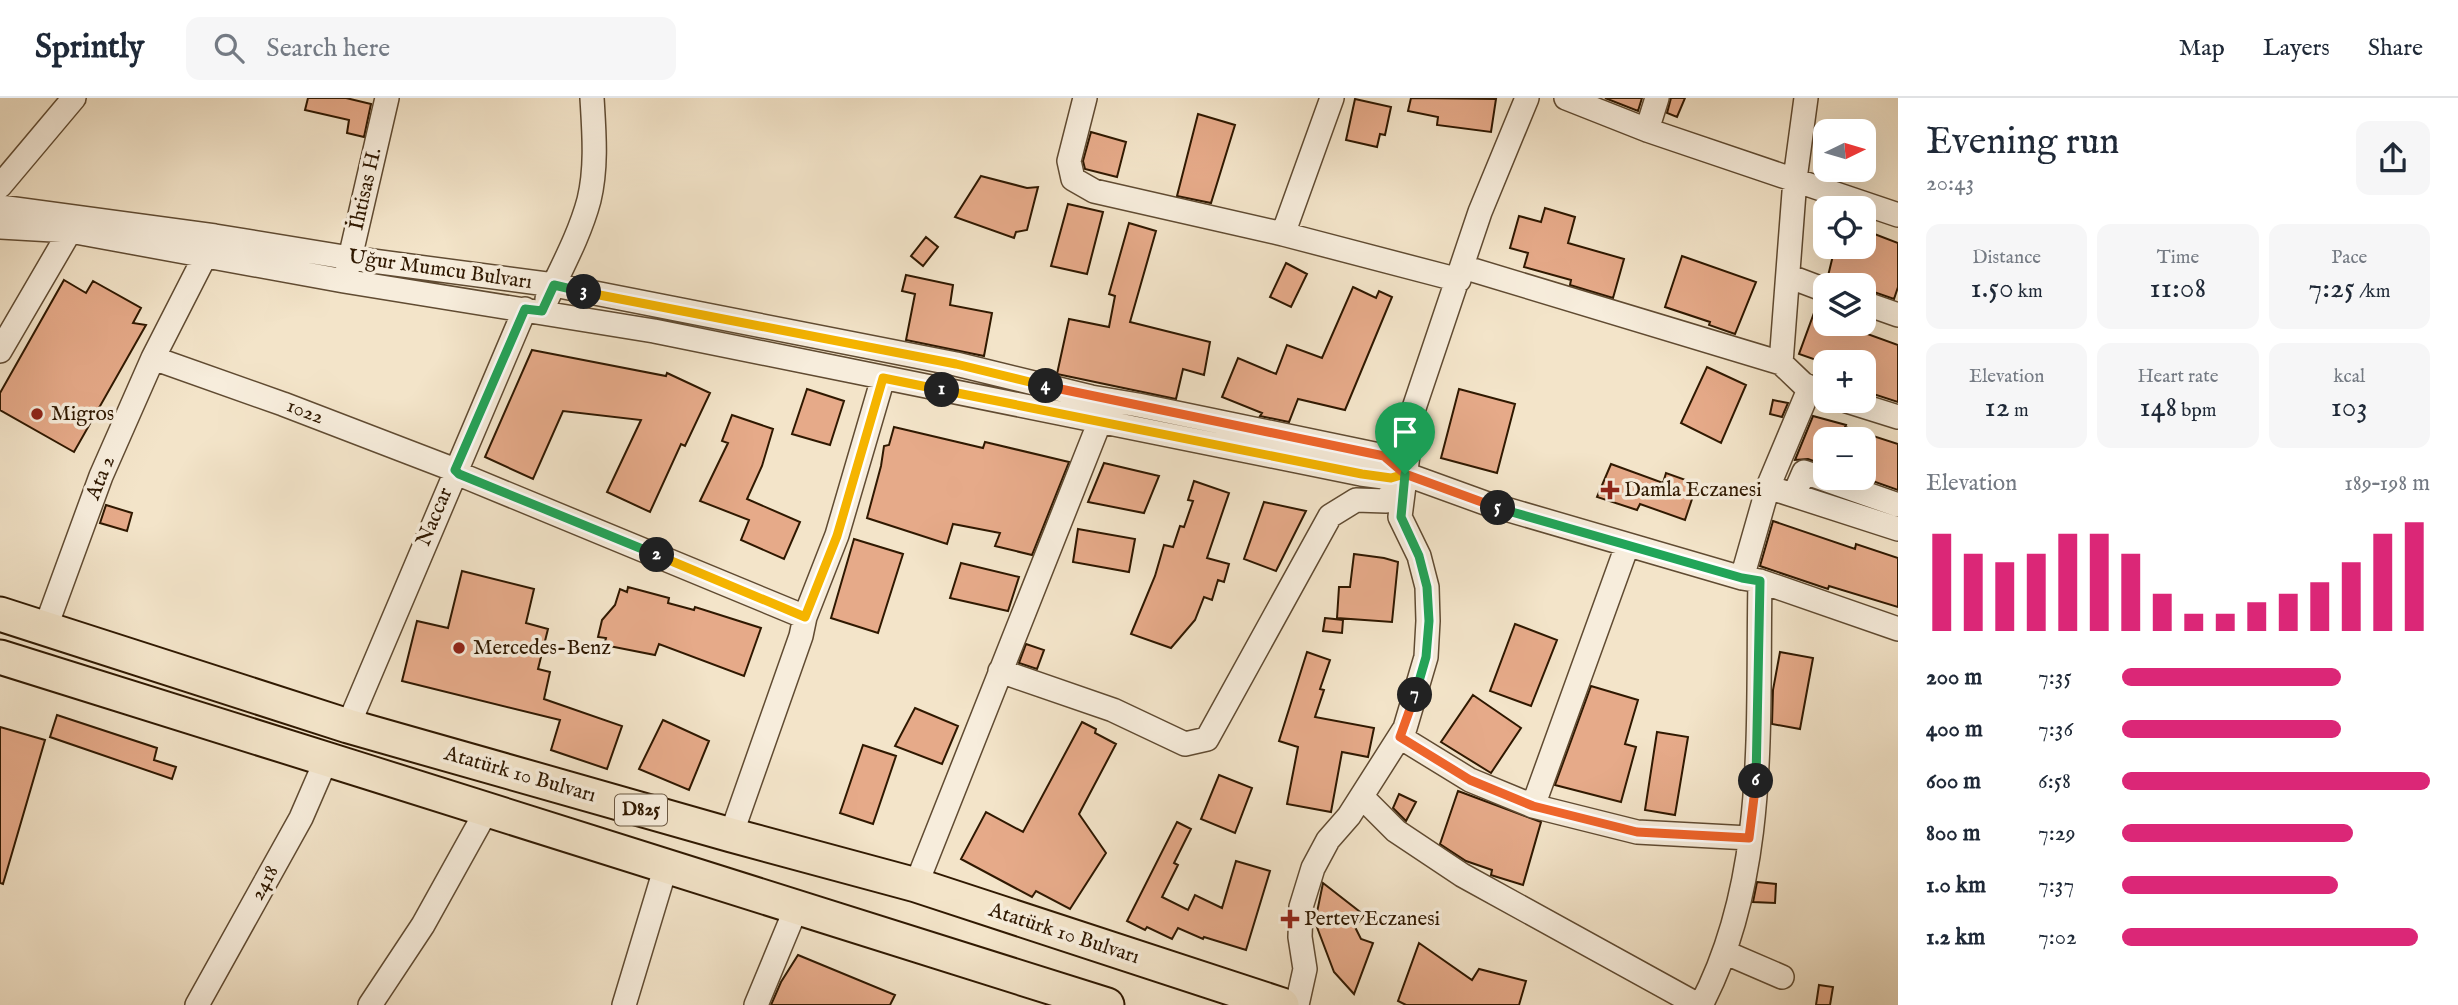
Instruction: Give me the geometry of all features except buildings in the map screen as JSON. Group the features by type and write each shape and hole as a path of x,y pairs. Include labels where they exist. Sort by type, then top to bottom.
{"highway":[{"name":"Atatürk 10 Bulvarı","path":"0,614 348,726 915,885 1282,1005"},
{"name":"Atatürk 10 Bulvarı","path":"0,657 488,808 1107,1005"}],"street":[{"path":"0,186 74,98"},
{"name":"İhtisas H.","path":"344,281 387,98"},
{"name":"Naccar","path":"348,726 455,470 533,310 554,285 589,200 595,151 592,98"},
{"path":"1085,98 1069,161 1073,178 1094,191 1461,273 1781,363 1803,384 1813,389"},
{"path":"1283,234 1332,98"},
{"path":"1297,1005 1306,969 1300,937 1301,907 1313,868 1328,840 1349,816 1405,728 1426,657 1429,621 1427,587 1419,556 1401,517 1414,408 1480,212 1527,98"},
{"path":"1566,98 1647,130 1898,215"},
{"path":"1647,130 1657,98"},
{"path":"1781,363 1795,179 1806,98"},
{"name":"Uğur Mumcu Bulvarı","path":"0,207 554,285 956,364 1091,397 1384,456 1405,474 1485,503 1751,580 1898,629"},
{"name":"Uğur Mumcu Bulvarı","path":"0,227 70,232 344,281 533,310 769,353 1362,474 1391,478 1405,474"},
{"path":"0,351 70,232"},
{"name":"Ata 2","path":"45,629 101,476 153,358 205,256"},
{"path":"1788,276 1813,285"},
{"path":"1876,307 1898,315"},
{"name":"1022","path":"153,358 455,470 459,474 805,617"},
{"path":"732,835 801,636 805,617 837,536 883,378"},
{"path":"1362,797 1396,831 1462,875 1700,1005 1718,972 1748,861 1755,793 1751,580 1768,486 1813,400"},
{"path":"1876,410 1898,417"},
{"path":"915,885 1100,421"},
{"path":"1794,495 1804,472 1898,505"},
{"path":"1000,671 1112,709 1185,744 1206,739 1330,516 1356,500 1386,500 1405,474"},
{"path":"1768,486 1898,528"},
{"path":"1533,806 1627,546"},
{"path":"1400,737 1470,780 1533,806 1637,832 1749,838"},
{"name":"2418","path":"197,1005 301,818 327,758"},
{"path":"370,1005 423,925 488,808"},
{"path":"624,1005 666,866"},
{"path":"756,1005 797,906"},
{"path":"1724,952 1782,977"}],"place":[{"name":"Migros","path":"37,414"},
{"name":"Damla Eczanesi","path":"1610,490"},
{"name":"Mercedes-Benz","path":"459,648"},
{"name":"Pertev Eczanesi","path":"1290,919"}],"route":[{"path":"1405,474 1391,478 1362,474 883,378 837,536 805,617 459,474 455,470 525,309 542,311 554,285 956,364 1091,397 1384,456 1405,474 1485,503 1627,546 1760,581 1755,793 1749,838 1637,832 1533,806 1470,780 1400,737 1426,657 1429,621 1427,587 1419,556 1401,517 1405,474"}]}
